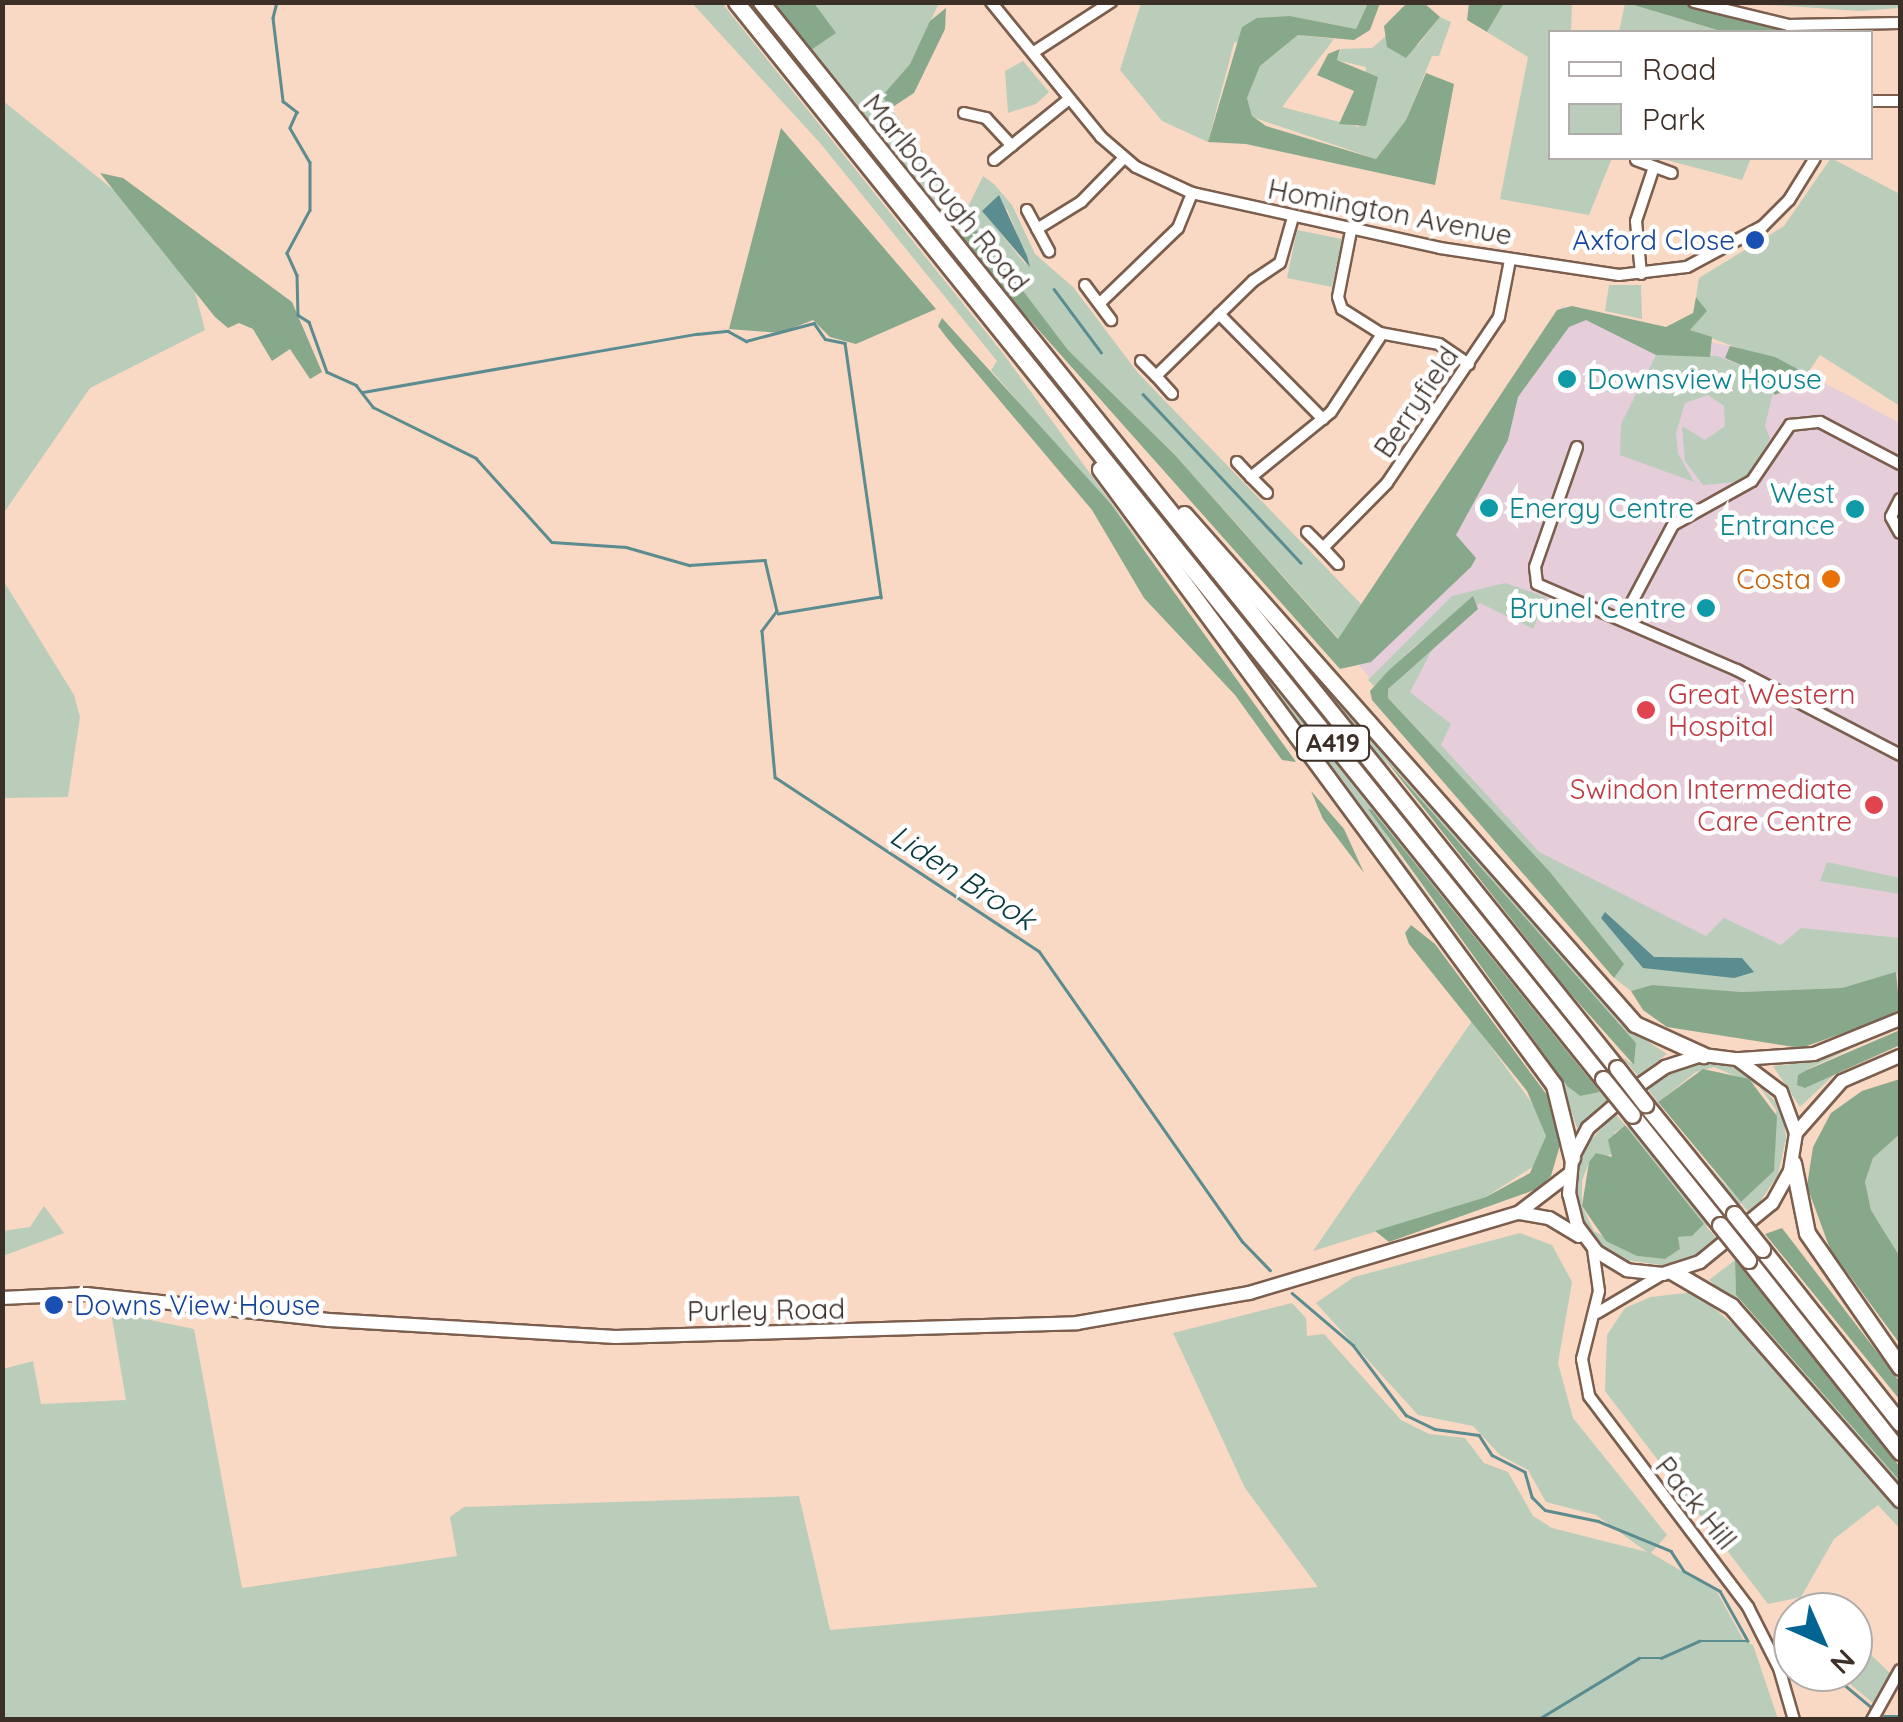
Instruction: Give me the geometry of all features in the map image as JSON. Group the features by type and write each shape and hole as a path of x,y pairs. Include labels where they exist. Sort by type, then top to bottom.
{"highway":[{"name":"Marlborough Road","path":"736,2 1061,408"},
{"name":"Marlborough Road","path":"761,2 1093,416"},
{"name":"A419","path":"1061,408 1900,1452"},
{"name":"A419","path":"1061,408 1550,1078 1566,1114 1570,1166"},
{"name":"A419","path":"1093,416 1635,1024 1662,1042 1702,1055"},
{"name":"A419","path":"1093,416 1900,1423"},
{"path":"1793,1162 1807,1233 1900,1367"},
{"path":"1668,1273 1730,1306 1900,1498"}],"main road":[{"path":"1589,1244 1570,1204 1570,1166 1588,1128 1622,1098 1665,1068 1702,1055 1737,1059 1814,1054 1900,1019"},
{"path":"1796,1134 1842,1081 1900,1056"},
{"path":"1518,1213 1554,1220 1626,1270 1668,1273 1700,1262 1778,1196 1793,1162 1796,1134 1776,1086 1737,1059"},
{"name":"Purley Road","path":"2,1298 86,1294 386,1325 615,1337 1006,1327 1198,1305 1518,1213 1570,1166"}],"street":[{"name":"Homington Avenue","path":"992,2 1069,99 1124,159 1192,193 1351,231 1510,260 1641,274 1700,263 1750,236 1789,200 1815,160"},
{"path":"1034,52 1111,2"},
{"path":"1694,2 1799,26 1900,23"},
{"path":"994,160 1069,99"},
{"path":"1873,101 1900,101"},
{"path":"964,113 986,118 1012,146"},
{"path":"1037,229 1080,202 1124,159"},
{"path":"1636,160 1672,173"},
{"path":"1641,274 1636,220 1654,167"},
{"path":"1100,303 1178,228 1192,193"},
{"path":"1027,210 1048,250"},
{"path":"1156,376 1219,314 1283,260 1293,218"},
{"path":"1351,231 1338,300 1382,334 1438,344 1469,364"},
{"name":"Berryfield","path":"1323,548 1388,483 1469,364 1503,310 1510,260"},
{"path":"1085,285 1112,320"},
{"path":"1219,314 1323,419"},
{"path":"1251,477 1323,419 1382,334"},
{"path":"1142,361 1172,394"},
{"path":"1623,619 1673,524 1745,487 1790,425 1820,422 1896,462"},
{"path":"1577,447 1535,579 1544,589 1623,619 1900,754"},
{"path":"1237,462 1267,493"},
{"path":"1900,499 1891,518 1900,534"},
{"path":"1307,532 1338,564"},
{"name":"Pack Hill","path":"1589,1244 1597,1314 1582,1358 1592,1404 1748,1607 1779,1668 1794,1720"},
{"path":"1597,1314 1668,1273"},
{"path":"1872,1720 1900,1670"}],"shaded area":[{"name":"Great Western Hospital","path":"1562,306 1775,357 1900,423 1900,1009 1655,1012 1428,753 1339,639"}],"green space":[{"path":"1408,2 1424,3 1440,17 1406,58 1387,47 1384,26"},
{"path":"1469,2 1504,3 1487,32 1467,20"},
{"path":"1900,2 1900,8 1859,11 1745,3"},
{"path":"692,3 722,3 1005,356 1144,548 991,370 997,361 820,143"},
{"path":"773,3 814,3 836,33 811,50"},
{"path":"814,3 939,3 910,64 882,96 966,211 983,176 994,184 1012,205 1035,254 1073,287 1138,373 1362,605 1339,639 1175,455 1068,350 968,224 960,235 970,249 811,50 835,33","holes":["1007,209 1026,265 983,211"]},
{"path":"1141,3 1368,3 1356,29 1290,16 1234,43 1208,142 1162,121 1120,70"},
{"path":"1368,3 1380,3 1370,30 1354,40 1298,35 1260,66 1247,98 1252,116 1266,126 1376,159 1406,120 1426,73 1454,84 1435,185 1246,144 1208,142 1242,27 1257,18 1290,16 1356,29"},
{"path":"1504,3 1572,3 1571,30 1548,30 1548,160 1611,160 1589,215 1500,199 1528,57 1487,32"},
{"path":"1627,3 1717,30 1619,30"},
{"path":"1627,3 1679,3 1799,30 1717,30"},
{"path":"946,8 945,29 914,93 891,108 882,96 910,64 930,21"},
{"path":"1440,17 1451,22 1439,56 1432,56 1406,120 1376,159 1252,117 1247,98 1260,66 1298,35 1334,39 1282,107 1359,127 1366,67 1337,60 1341,49 1372,48 1386,36 1418,45"},
{"path":"1340,49 1337,60 1378,77 1366,126 1339,124 1354,91 1317,75 1328,54"},
{"path":"1023,61 1049,92 1036,104 1008,113 1005,71"},
{"path":"3,101 120,195 195,292 205,330 90,388 3,514"},
{"path":"781,128 936,309 856,344 830,337 813,320 780,333 729,329"},
{"path":"1667,160 1750,160 1742,180"},
{"path":"1830,160 1900,194 1900,406 1820,355 1807,374 1690,330 1706,311 1696,297 1699,278 1784,226"},
{"path":"100,173 123,178 292,302 322,372 310,379 290,349 272,361 253,329 239,323 228,328 215,317"},
{"path":"922,218 1611,1071 1607,1074"},
{"path":"962,223 975,228 1068,350 1175,455 1338,639 1557,310 1572,306 1666,327 1693,313 1696,297 1707,311 1690,330 1712,337 1710,357 1656,355 1586,320 1569,327 1518,397 1508,440 1456,535 1476,558 1471,567 1371,662 1340,669 1020,309 960,235"},
{"path":"1297,230 1342,239 1332,287 1287,278"},
{"path":"1609,285 1641,285 1642,319 1605,311"},
{"path":"942,318 1110,503 1296,762 1282,760 1235,695 1144,598 1092,510 947,338 938,326"},
{"path":"1730,346 1775,357 1803,372 1804,380 1775,395 1757,372 1725,358"},
{"path":"1656,355 1717,356 1757,372 1774,388 1765,426 1770,438 1748,481 1703,485 1685,461 1682,426 1705,440 1725,426 1724,406 1708,395 1685,403 1676,433 1678,453 1694,482 1620,455 1621,424"},
{"path":"3,580 74,695 80,717 68,797 3,798"},
{"path":"1505,583 1546,597 1533,629 1480,603 1415,646 1374,686 1368,680 1452,596"},
{"path":"1473,596 1478,609 1388,689 1388,698 1550,872 1624,964 1614,978 1372,700 1370,691 1388,671"},
{"path":"1209,603 1595,1085 1372,810 1396,852 1567,1086 1580,1096 1600,1092 1607,1100 1577,1128 1560,1079"},
{"path":"1277,627 1621,1024 1667,1054 1638,1076 1622,1057 1634,1065 1636,1043 1384,758 1396,779"},
{"path":"1434,646 1410,692 1451,724 1441,745 1539,852 1706,936 1724,918 1781,945 1801,928 1900,938 1900,972 1842,988 1741,992 1652,985 1631,991 1614,978 1623,963 1550,872 1388,698 1388,689"},
{"path":"1384,758 1636,1043 1634,1065 1568,991"},
{"path":"1311,791 1344,829 1364,873 1323,819"},
{"path":"1368,809 1600,1092 1580,1096 1567,1086"},
{"path":"1827,862 1900,878 1900,894 1820,881"},
{"path":"1411,925 1435,944 1556,1108 1560,1145 1551,1176 1537,1189 1389,1242 1375,1231 1486,1197 1530,1173 1546,1136 1527,1091 1409,944 1405,933"},
{"path":"1896,972 1900,1013 1801,1048 1667,1027 1643,1010 1631,991 1652,985 1741,992 1842,988"},
{"path":"1472,1021 1542,1117 1546,1136 1537,1164 1486,1197 1313,1251"},
{"path":"1900,1025 1808,1069 1814,1084 1827,1074 1900,1045 1839,1070 1800,1107 1773,1066 1816,1061"},
{"path":"1900,1030 1900,1045 1805,1088 1797,1085 1798,1075 1807,1070"},
{"path":"1713,1062 1743,1070 1782,1108 1786,1138 1778,1175 1751,1215 1741,1203 1736,1206 1655,1106 1741,1202 1774,1171 1776,1110 1759,1086 1714,1067 1696,1072 1658,1102 1647,1088 1675,1069"},
{"path":"1703,1069 1749,1079 1777,1116 1774,1171 1741,1202 1658,1102"},
{"path":"1900,1079 1900,1134 1873,1158 1865,1182 1871,1210 1900,1257 1900,1344 1830,1249 1807,1186 1813,1147 1831,1113 1862,1091"},
{"path":"1615,1113 1625,1125 1614,1133 1615,1153 1589,1162 1582,1181 1582,1206 1594,1231 1637,1256 1665,1259 1680,1249 1678,1237 1692,1236 1704,1224 1627,1127 1632,1124 1710,1222 1706,1226 1718,1240 1699,1256 1668,1266 1625,1260 1602,1247 1582,1222 1574,1184 1579,1154"},
{"path":"1625,1125 1704,1224 1692,1236 1678,1237 1680,1249 1665,1259 1637,1256 1606,1241 1582,1206 1589,1162 1596,1153 1612,1157 1608,1140"},
{"path":"1900,1134 1900,1257 1871,1210 1865,1182 1873,1158"},
{"path":"44,1206 64,1233 3,1256 3,1231 30,1227"},
{"path":"1782,1228 1900,1382 1900,1400 1765,1234"},
{"path":"1520,1233 1552,1245 1572,1282 1558,1363 1573,1418 1667,1535 1651,1553 1717,1592 1744,1641 1753,1645 1778,1719 3,1719 3,1369 33,1361 41,1404 126,1400 111,1312 194,1329 242,1588 457,1556 450,1517 464,1507 799,1496 830,1630 1318,1587 1245,1488 1173,1333 1292,1303 1306,1318 1307,1336 1324,1334 1401,1420 1429,1434 1465,1438 1484,1463 1508,1472 1533,1516 1552,1528 1647,1552 1596,1515 1546,1502 1528,1470 1500,1455 1473,1426 1418,1415 1316,1303 1354,1277"},
{"path":"1757,1253 1900,1433 1900,1441 1753,1256"},
{"path":"1735,1260 1736,1296 1900,1481 1900,1489 1764,1329 1709,1280"},
{"path":"1735,1260 1900,1467 1900,1481 1736,1295"},
{"path":"1695,1292 1748,1337 1900,1508 1900,1529 1878,1505 1834,1539 1804,1592 1773,1592 1773,1603 1768,1604 1605,1391 1607,1335 1625,1308 1651,1297"},
{"path":"1873,1657 1892,1675 1873,1703 1860,1692 1873,1692"}],"water":[{"path":"999,195 1027,256 1030,267 982,211"},
{"path":"1605,912 1654,957 1742,958 1754,972 1734,978 1643,968 1601,918"}],"waterway":[{"name":"Liden Brook","path":"277,2 273,18 283,101 297,112 290,128 310,162 310,210 287,253 297,275 298,315 309,322 327,372 356,385 373,407 476,458 552,542 626,547 689,565 765,560 777,611 762,631 775,777 1039,951 1243,1242 1270,1270"},
{"path":"1054,289 1101,352"},
{"name":"Liden Brook","path":"363,392 697,334 728,331 746,341 814,323 825,339 845,343 881,597 778,614"},
{"path":"1143,394 1301,563"},
{"name":"Liden Brook","path":"1292,1293 1353,1345 1406,1415 1435,1429 1479,1435 1492,1455 1525,1472 1532,1497 1545,1510 1598,1521 1671,1551 1684,1571 1720,1591 1748,1641"},
{"name":"Liden Brook","path":"1537,1720 1639,1658 1661,1658 1699,1641 1748,1641"},
{"name":"Liden Brook","path":"1853,1692 1871,1707"},
{"name":"Liden Brook","path":"1884,1716 1900,1716"}],"place":[{"name":"Axford Close","path":"1755,240"},
{"name":"Downsview House","path":"1567,379"},
{"name":"Energy Centre","path":"1489,508"},
{"name":"West Entrance","path":"1855,509"},
{"name":"Costa","path":"1831,579"},
{"name":"Brunel Centre","path":"1706,608"},
{"name":"Great Western Hospital","path":"1646,710"},
{"name":"Swindon Intermediate Care Centre","path":"1874,805"},
{"name":"Downs View House","path":"54,1305"}]}
